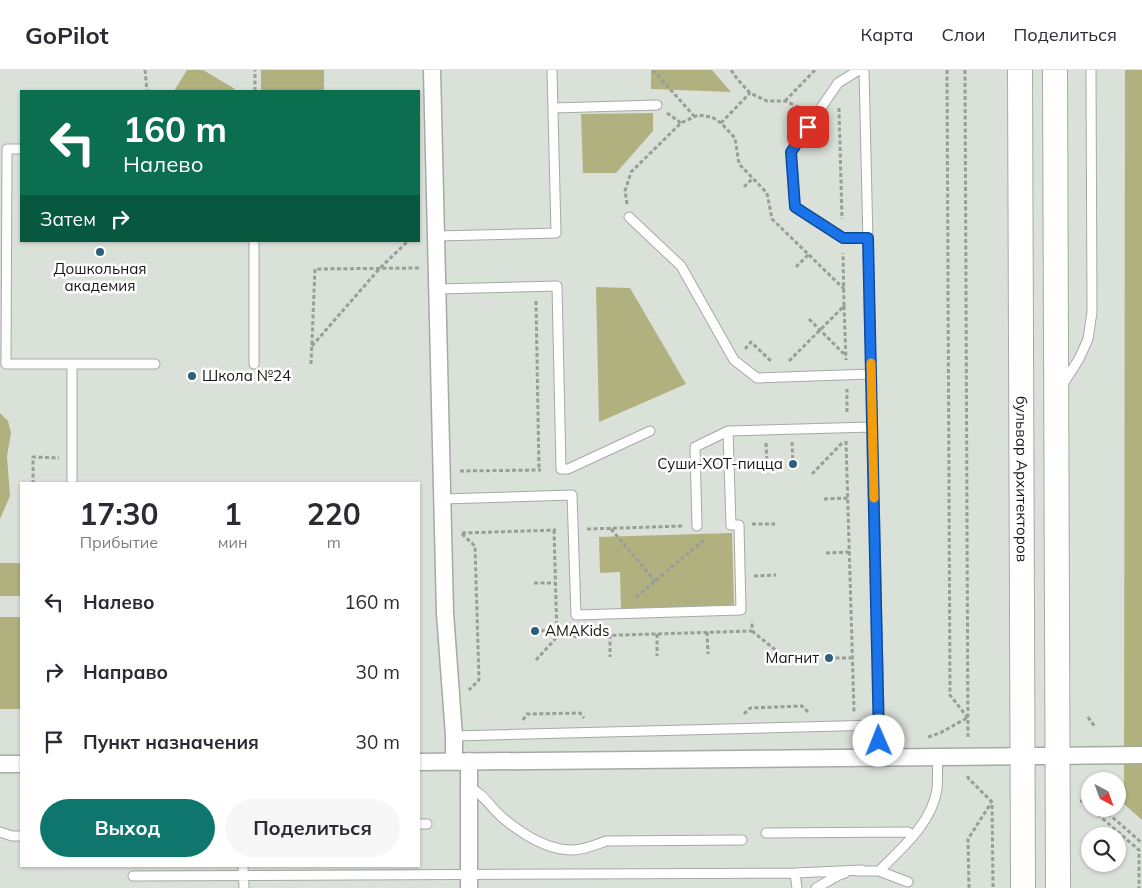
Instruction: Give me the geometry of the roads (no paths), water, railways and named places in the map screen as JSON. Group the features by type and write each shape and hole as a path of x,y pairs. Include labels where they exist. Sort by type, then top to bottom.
{"main road":[{"name":"бульвар Архитекторов","path":"1020,70 1040,756 1058,888"},
{"name":"бульвар Архитекторов","path":"1023,888 1040,756 1056,395 1055,70"}],"street":[{"path":"432,70 444,613 454,736 469,787 469,881"},
{"path":"420,762 1142,755"},
{"path":"0,764 20,764"}],"lane":[{"path":"436,236 556,233 552,70"},
{"path":"859,70 838,83 791,152 795,207 843,238 868,238"},
{"path":"864,70 880,758"},
{"path":"1056,395 1079,359 1088,339 1092,312 1091,70"},
{"path":"553,108 657,105"},
{"path":"20,149 7,149 6,364 155,364"},
{"path":"629,217 681,266 734,360 757,378 871,374"},
{"path":"254,242 254,364"},
{"path":"437,289 557,286 561,469 568,469 650,431"},
{"path":"72,364 72,482"},
{"path":"697,526 695,447 728,431 872,427"},
{"path":"442,499 572,495 576,615 741,610 738,525 731,525 728,431"},
{"path":"454,736 879,725"},
{"path":"879,871 913,836 930,810 937,789 938,757"},
{"path":"469,787 481,793 503,818 534,840 554,848 573,850 606,841 742,840"},
{"path":"0,832 12,836 20,836"},
{"path":"766,832 908,832 913,836"},
{"path":"133,876 243,871 410,870 469,881 862,870 879,871 908,882"},
{"path":"816,888 839,874 862,870"},
{"path":"243,871 244,888"},
{"path":"795,873 797,888"}],"place":[{"name":"Дошкольная академия","path":"100,252"},
{"name":"Школа №24","path":"192,376"},
{"name":"Суши-ХОТ-пицца","path":"793,464"},
{"name":"AMAKids","path":"535,631"},
{"name":"Магнит","path":"829,658"}]}
